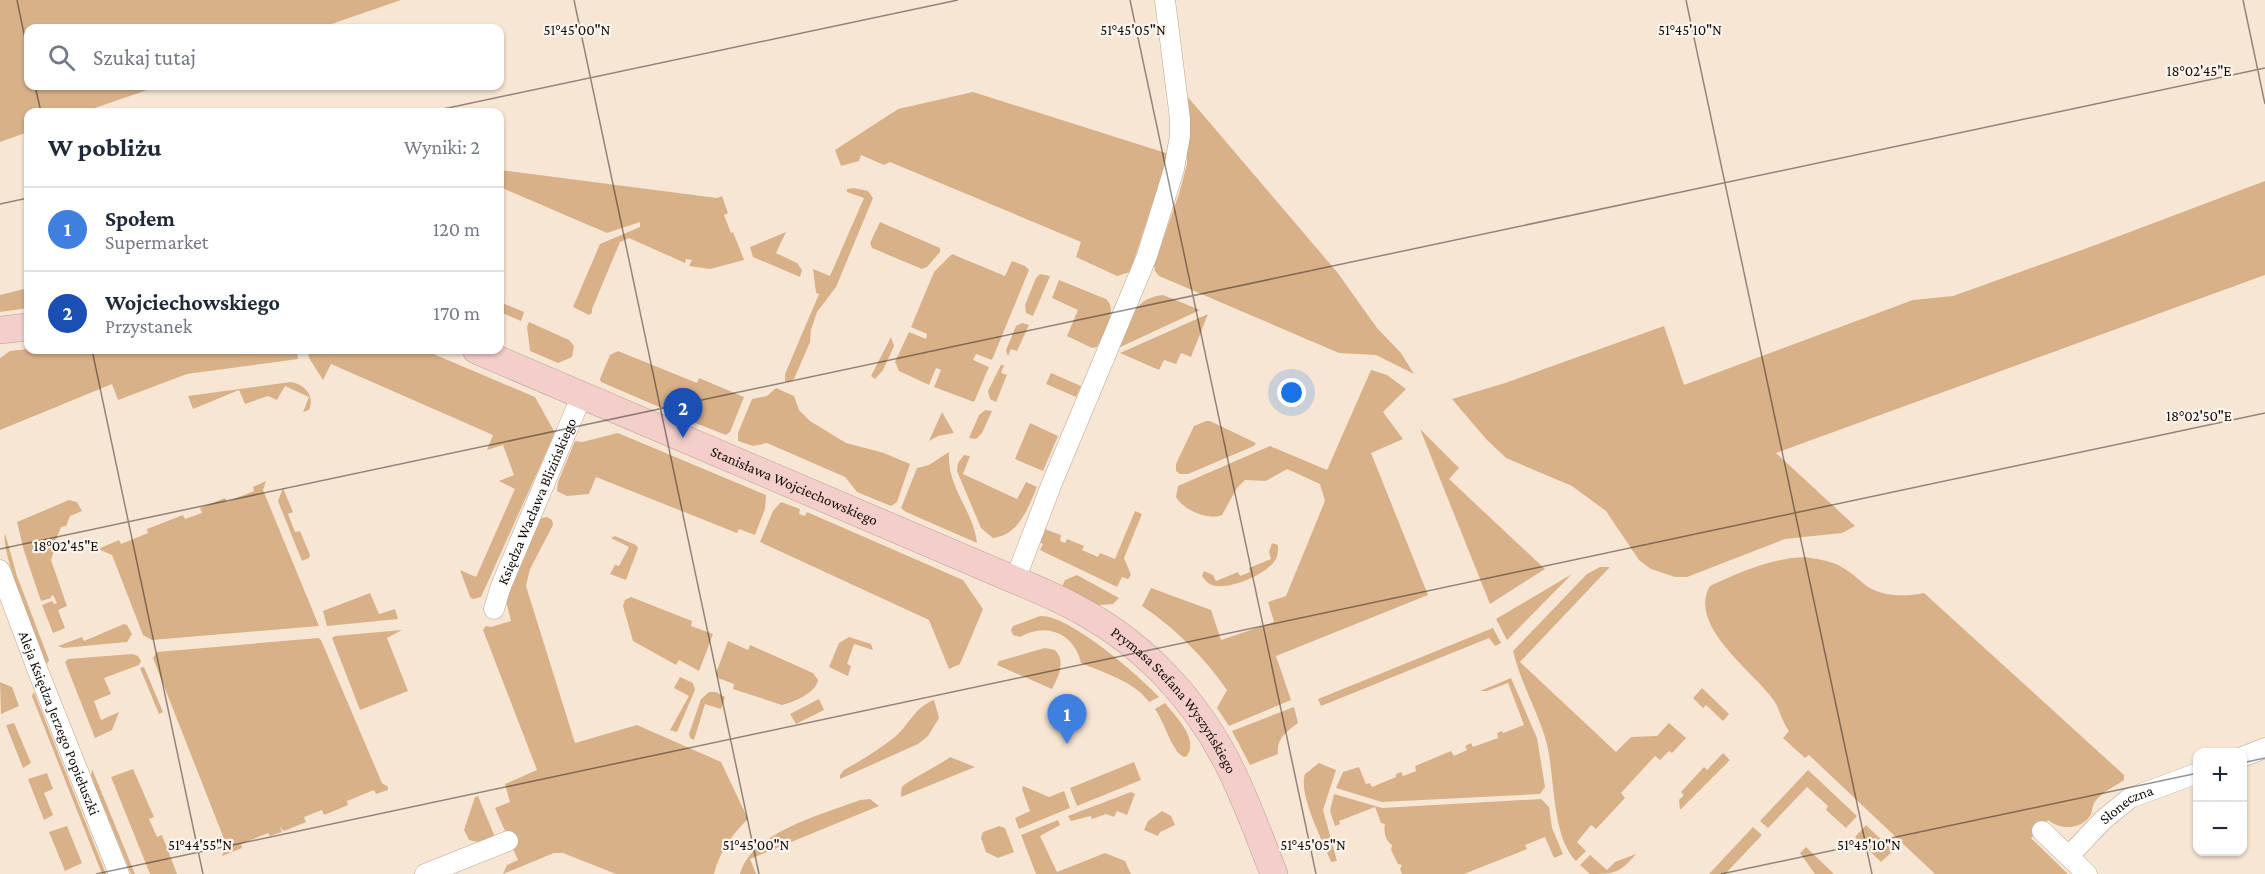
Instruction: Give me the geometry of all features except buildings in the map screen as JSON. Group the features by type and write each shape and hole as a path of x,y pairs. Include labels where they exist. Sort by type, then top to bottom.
{"street":[{"path":"1015,580 1052,483 1140,276 1174,169 1180,136 1180,119 1165,0"},
{"path":"0,330 24,327"},
{"name":"Stanisława Wojciechowskiego","path":"485,354 1015,580"},
{"name":"Księdza Wacława Blizińskiego","path":"494,609 501,586 582,395"},
{"name":"Aleja Księdza Jerzego Popiełuszki","path":"0,570 118,874"},
{"name":"Prymasa Stefana Wyszyńskiego","path":"1015,580 1085,612 1143,653 1167,677 1192,706 1227,761 1274,874"},
{"path":"2247,755 2265,748"},
{"name":"Słoneczna","path":"2069,856 2103,820 2130,798 2193,775"},
{"path":"2042,831 2087,874"},
{"path":"424,874 508,841"}],"shaded area":[{"path":"0,0 401,0 332,24 24,24 24,90 147,90 95,108 24,108 24,133 0,142"},
{"path":"973,92 1169,154 1130,272 1117,276 1076,257 1081,242 890,162 884,165 861,155 859,161 841,166 835,150 898,109"},
{"path":"1187,96 1337,272 1377,328 1401,353 1414,374 1376,355 1339,353 1159,276 1154,265 1187,164"},
{"path":"504,171 717,198 722,196 728,213 724,215 744,260 710,269 689,266 692,260 686,259 685,263 629,238 620,242 592,313 589,315 573,307 600,244 640,227 640,222 607,233 504,189"},
{"path":"2265,181 2265,275 1776,453 1855,526 1842,533 1785,539 1687,577 1675,577 1651,569 1639,560 1606,511 1572,486 1506,458 1486,439 1452,399 1505,383 1664,326 1684,385 1913,300 1953,296"},
{"path":"847,189 868,191 873,198 836,287 817,312 810,342 794,379 789,382 785,381 785,374 819,294 816,293 813,269 830,276 864,198 847,192"},
{"path":"880,222 940,248 940,252 927,267 922,269 872,248 870,243"},
{"path":"786,232 776,253 797,263 802,270 800,277 753,257 750,247"},
{"path":"952,254 1005,276 1012,261 1029,270 992,360 976,354 973,360 989,367 974,402 934,387 941,370 936,368 929,385 899,371 895,362 909,332 926,339 927,334 911,327 934,272"},
{"path":"1040,274 1050,276 1033,316 1026,313 1025,305 1036,278"},
{"path":"1059,280 1106,299 1110,304 1109,322 1097,347 1092,348 1067,336 1078,310 1052,298"},
{"path":"24,289 24,309 0,312 0,295"},
{"path":"1163,295 1200,310 1116,349 1127,322 1138,307 1144,301"},
{"path":"504,304 524,312 521,321 504,314"},
{"path":"1208,314 1191,357 1181,353 1176,364 1164,360 1159,370 1120,353"},
{"path":"529,322 569,340 574,346 572,357 558,363 530,351 527,327"},
{"path":"1022,323 1029,325 1017,351 1011,349 1008,356 1006,350 1016,326"},
{"path":"891,337 894,346 883,370 875,379 871,376"},
{"path":"24,349 24,354 297,354 298,359 187,374 118,400 112,384 0,430 0,358 10,351"},
{"path":"618,351 697,383 699,378 744,397 730,432 726,435 693,422 697,412 682,406 678,415 601,382 600,379 610,355"},
{"path":"308,354 433,354 535,397 555,433 481,597 473,599 470,597 460,570 476,577 515,489 499,481 514,475 503,445 487,450 493,435 331,364 323,380"},
{"path":"1001,365 1004,365 1001,373 1007,375 996,402 990,399 988,391"},
{"path":"1371,370 1387,375 1406,389 1383,412 1403,439 1371,453 1428,595 1276,656 1291,700 1229,726 1217,708 1227,690 1188,644 1142,606 1151,588 1211,610 1221,640 1274,622 1268,602 1286,596 1325,501 1320,484 1287,469 1266,481 1245,480 1237,488 1222,515 1217,516 1210,517 1184,506 1176,497 1178,486 1270,446 1327,470"},
{"path":"1051,373 1081,386 1076,397 1046,384"},
{"path":"291,382 304,388 310,395 309,410 303,412 309,397 285,386 277,400 268,396 245,404 239,390 193,409 188,396"},
{"path":"776,388 794,396 799,410 810,421 846,443 884,453 910,464 897,502 891,506 857,492 845,477 767,443 753,446 738,441 738,433 752,399 767,396"},
{"path":"985,410 992,411 982,433 976,439 969,438 979,415"},
{"path":"942,412 954,433 938,436 929,441"},
{"path":"1206,421 1256,443 1254,446 1188,474 1180,474 1176,471 1176,464 1194,426"},
{"path":"1030,423 1058,436 1043,471 1015,459"},
{"path":"1420,429 1459,468 1449,479 1545,569 1490,604"},
{"path":"618,433 766,495 765,509 755,535 739,529 737,533 596,477 589,494 567,496 557,491 558,482 575,441 582,442"},
{"path":"949,452 952,477 971,520 977,543 901,508 917,468 929,465"},
{"path":"964,455 970,456 963,474 1017,499 1026,482 1037,487 1021,519 1010,532 993,538 981,528 957,471 958,463"},
{"path":"266,481 263,490 319,626 152,640 143,635 112,555 98,549 119,540 121,544 148,533 147,529 183,515 185,519 202,513 200,508 225,498 227,502 254,491 253,487"},
{"path":"283,488 293,512 288,514 295,532 300,531 310,555 302,561 278,501"},
{"path":"69,500 77,502 82,511 70,516 66,526 61,527 53,547 51,560 67,606 58,610 65,628 53,633 42,605 52,601 54,604 57,603 53,595 41,601 17,522"},
{"path":"781,502 800,509 799,514 805,516 807,512 963,580 983,609 960,664 949,669 929,620 760,542 773,511"},
{"path":"1135,511 1142,514 1124,558 1131,575 1128,579 1122,577 1117,587 1040,550 1043,544 1039,542 1042,528 1061,535 1060,541 1065,543 1067,539 1084,546 1082,550 1098,557 1100,553 1115,559"},
{"path":"547,517 552,520 553,525 530,569 526,586 575,743 637,725 721,762 748,819 727,844 714,874 616,874 563,853 554,853 503,874 507,865 518,860 495,808 510,802 505,784 537,770 483,630 486,626 491,627 511,621 506,601 508,593 541,518"},
{"path":"5,533 17,576 49,660 47,664 8,559"},
{"path":"615,536 638,548 626,580 610,574 615,565 619,566 629,547 611,538"},
{"path":"1272,543 1278,545 1278,554 1272,565 1247,580 1228,586 1219,586 1212,585 1202,576 1204,571 1213,575 1216,581 1238,572 1240,576 1250,572 1249,568 1271,559 1269,552"},
{"path":"1805,557 1838,565 1870,588 1885,594 1924,593 2124,775 2124,780 2097,799 2086,821 2075,826 2064,827 2048,820 2031,838 2068,874 1935,874 1809,755 1805,758 1783,738 1789,731 1775,702 1714,631 1707,616 1705,601 1710,586 1768,563"},
{"path":"1600,567 1610,567 1520,662 1616,752 1631,737 1657,736 1669,723 1686,738 1672,753 1669,751 1660,760 1655,756 1621,793 1625,798 1596,829 1591,825 1577,842 1586,851 1576,861 1562,835 1558,819 1545,737 1513,651 1587,574"},
{"path":"1572,574 1507,640 1496,619"},
{"path":"1077,575 1119,598 1113,604 1099,605 1062,587 1065,580"},
{"path":"370,593 379,614 395,609 398,619 327,626 323,611"},
{"path":"631,597 692,621 691,626 713,634 699,671 679,660 676,665 633,641 623,606 625,600"},
{"path":"1040,616 1067,624 1085,635 1120,661 1159,697 1149,702 1127,683 1081,663 1072,644 1058,633 1040,631 1020,637 1013,635 1011,630 1013,626"},
{"path":"124,624 132,634 127,642 63,648 58,646 82,637 84,641"},
{"path":"1493,628 1501,643 1495,646 1489,638 1321,706 1318,699"},
{"path":"402,630 387,638 408,691 360,710 332,638"},
{"path":"849,637 871,644 873,650 854,644 847,664 851,666 848,676 829,667 839,643"},
{"path":"318,638 321,640 382,783 388,787 388,790 376,794 374,790 347,801 348,805 324,815 322,810 304,817 306,822 284,831 280,827 282,832 270,836 268,833 241,844 242,848 222,856 226,844 153,658 157,652"},
{"path":"728,641 748,650 750,645 813,673 818,680 816,685 804,696 782,705 733,689 734,684 718,678 716,673"},
{"path":"1045,648 1055,650 1061,664 1052,689 997,665 999,661"},
{"path":"132,654 138,656 141,661 139,665 104,678 111,694 94,701 101,720 119,712 112,730 95,738 65,662 68,659"},
{"path":"144,667 163,712 159,714 140,668"},
{"path":"680,677 693,683 695,690 677,732 670,730 689,696 674,688"},
{"path":"1511,678 1537,738 1545,787 1540,794 1382,802 1336,788 1343,772 1359,767 1366,784 1370,783 1372,787 1396,777 1396,774 1401,772 1403,776 1416,771 1415,766 1451,751 1454,756 1467,750 1465,746 1471,743 1473,747 1498,738 1497,733 1524,725 1508,683 1487,691 1480,691"},
{"path":"0,682 12,687 19,706 1,714"},
{"path":"1702,688 1729,714 1723,721 1706,705 1703,708 1693,698"},
{"path":"34,692 106,874 102,874 32,696"},
{"path":"709,692 716,692 725,697 721,709 705,704 694,740 689,734 701,699"},
{"path":"819,699 824,710 796,724 790,714"},
{"path":"934,700 939,718 928,736 918,744 840,779 844,770 890,741 917,711"},
{"path":"1165,703 1188,735 1190,749 1187,756 1184,757 1176,749 1155,709"},
{"path":"1294,707 1298,723 1280,740 1278,754 1250,765 1232,731"},
{"path":"14,723 31,763 23,768 6,725"},
{"path":"1723,753 1730,760 1680,810 1679,800 1684,795 1681,792 1704,767 1707,770"},
{"path":"950,757 975,767 901,797 902,787"},
{"path":"1134,762 1141,780 1077,806 1070,788"},
{"path":"1319,763 1336,770 1323,810 1337,861 1331,862 1312,818 1305,794 1305,774"},
{"path":"92,769 135,874 131,874 91,777"},
{"path":"133,769 154,817 149,819 157,837 162,835 177,874 150,874 111,777"},
{"path":"1808,770 1857,816 1846,828 1826,810 1828,806 1807,787 1768,828 1760,821"},
{"path":"47,773 53,789 44,793 53,815 44,820 28,779"},
{"path":"1023,786 1049,797 1064,791 1070,808 1019,829 1015,818 1030,811"},
{"path":"1131,792 1135,794 1127,815 1117,811 1114,817 1106,814 1092,819 1091,816 1071,821 1068,816"},
{"path":"1334,794 1382,808 1541,799 1549,807 1552,828 1563,854 1554,858 1545,837 1525,845 1527,849 1464,874 1402,874 1400,869 1402,865 1398,864 1391,850 1392,845 1385,833 1385,824 1381,823 1375,807 1339,821 1340,824 1335,826 1330,811"},
{"path":"478,796 495,837 478,842 469,840 464,830 475,797"},
{"path":"870,799 879,806 750,859 756,874 740,874 747,859 773,836 809,818 860,800"},
{"path":"1162,811 1171,816 1175,825 1160,832 1158,836 1144,830 1148,821"},
{"path":"1058,820 1060,825 1040,836 1057,872 1105,853 1125,861 1131,874 1036,874 1021,835"},
{"path":"1866,825 1893,851 1881,862 1855,837"},
{"path":"67,826 82,863 65,871 49,832"},
{"path":"999,826 1005,828 1014,852 998,858 986,852 981,838 983,832"},
{"path":"1753,827 1762,835 1725,874 1709,874"},
{"path":"1806,847 1834,874 1815,874 1800,853"},
{"path":"1636,854 1621,869 1611,873 1590,874 1580,865 1590,855 1607,870 1615,862"}],"place":[{"name":"Wojciechowskiego","path":"683,438"},
{"name":"Społem","path":"1067,744"}]}
